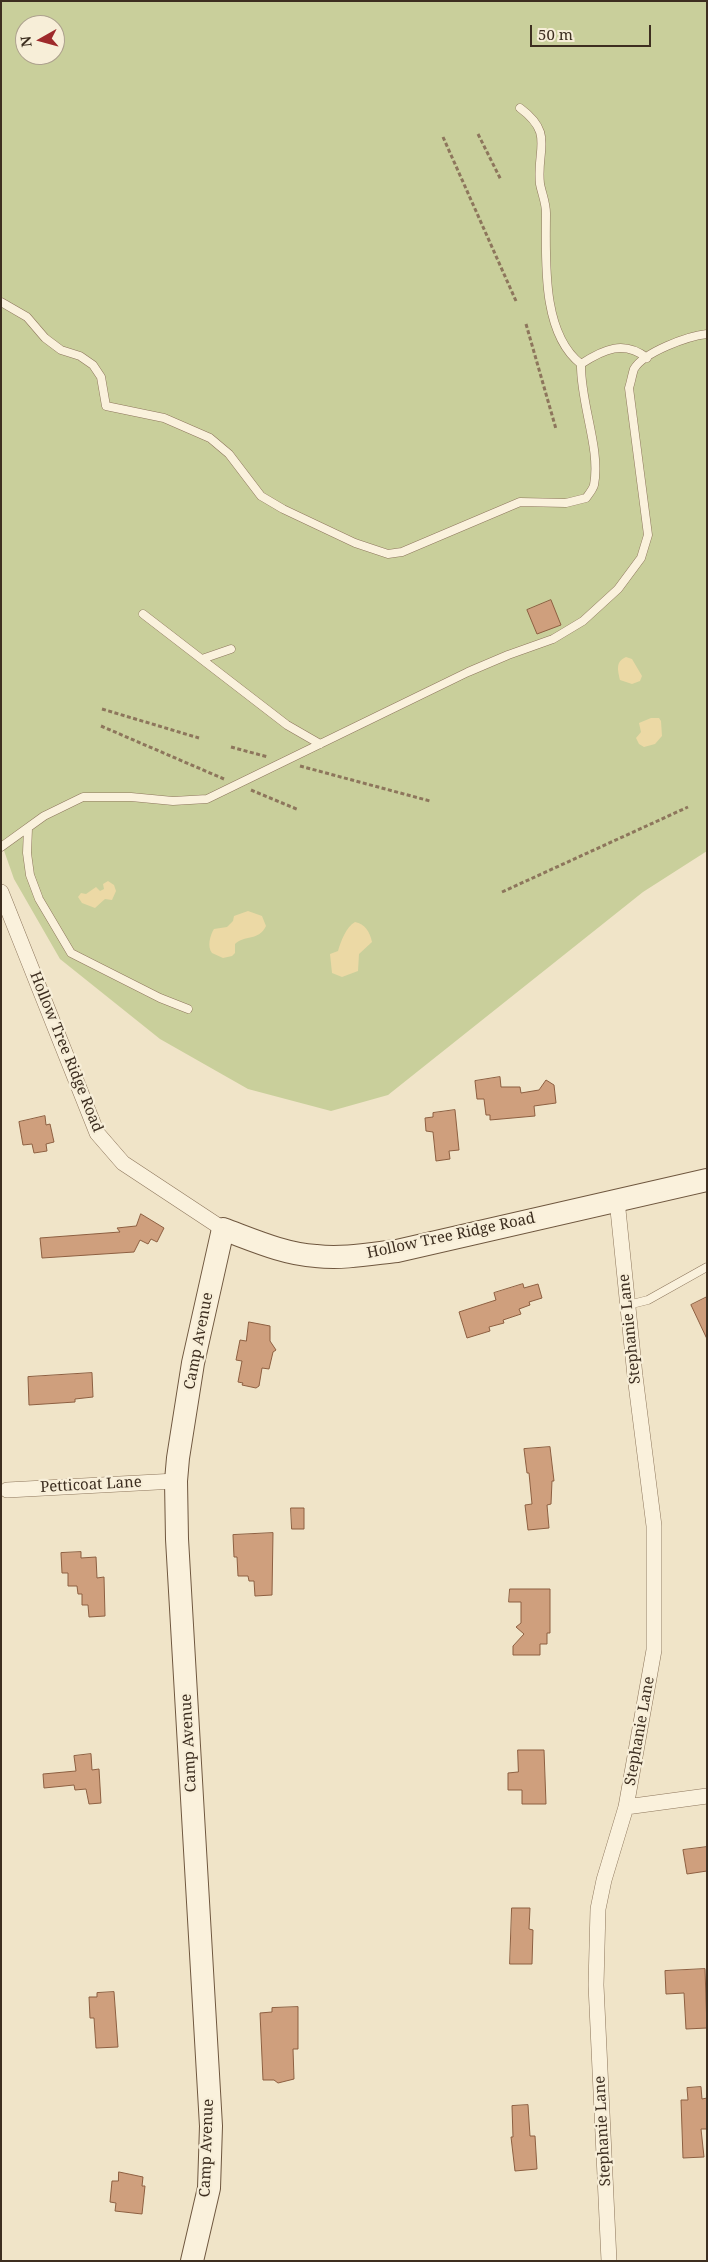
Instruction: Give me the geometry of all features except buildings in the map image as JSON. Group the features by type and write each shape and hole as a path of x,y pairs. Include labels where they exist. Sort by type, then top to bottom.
{"street":[{"name":"Hollow Tree Ridge Road","path":"1,892 97,1133 123,1163 223,1229 271,1246 315,1256 352,1256 397,1251 707,1180"},
{"name":"Stephanie Lane","path":"609,2261 596,1984 598,1910 604,1880 626,1807 654,1650 654,1526 617,1200"},
{"name":"Camp Avenue","path":"192,2261 209,2188 211,2126 178,1558 176,1481 193,1363 223,1229"},
{"name":"Petticoat Lane","path":"7,1490 176,1481"},
{"path":"626,1807 707,1796"}],"lane":[{"path":"520,108 538,127 542,142 540,184 546,212 545,264 556,326 562,344 582,364"},
{"path":"1,302 27,317 45,338 61,350 80,356 93,365 101,377 106,406 164,418 210,438 229,454 260,496 355,543 388,554 402,552 520,502 566,503 586,498 594,487 595,474 590,430 581,381 582,364"},
{"path":"1,848 44,816 83,797 131,797 173,801 206,799 468,672 553,639 582,622 618,589 641,558 648,535 629,388 635,368 654,352 685,338 707,334"},
{"path":"582,364 609,349 628,348 636,350 647,358"},
{"path":"143,614 287,725 320,744"},
{"path":"202,659 231,649"},
{"path":"28,828 27,853 30,875 40,900 71,953 160,998 188,1009"},
{"path":"628,1305 648,1300 707,1267"}],"path":[{"path":"478,134 501,180"},
{"path":"443,137 516,301"},
{"path":"526,324 556,429"},
{"path":"102,709 199,738"},
{"path":"101,726 298,810"},
{"path":"231,747 430,801"},
{"path":"502,892 688,807"}],"green space":[{"path":"1,1 707,1 707,851 643,892 388,1095 331,1111 248,1089 160,1039 60,959 14,879 1,842"}],"sand":[{"path":"626,657 632,659 642,676 640,681 632,684 620,680 619,664"},
{"path":"651,718 659,718 661,721 662,736 655,744 644,747 639,744 636,738 641,732 639,723"},
{"path":"108,881 114,885 116,891 112,900 105,899 95,908 82,903 78,897 81,893 86,894 96,887 100,891 104,889 103,884"},
{"path":"248,911 262,916 266,926 263,931 235,944 235,953 232,956 223,958 212,953 210,941 214,929 227,927 233,921 234,916"},
{"path":"355,922 366,929 372,942 359,954 358,971 342,977 332,973 330,954 338,951 346,931"}]}
